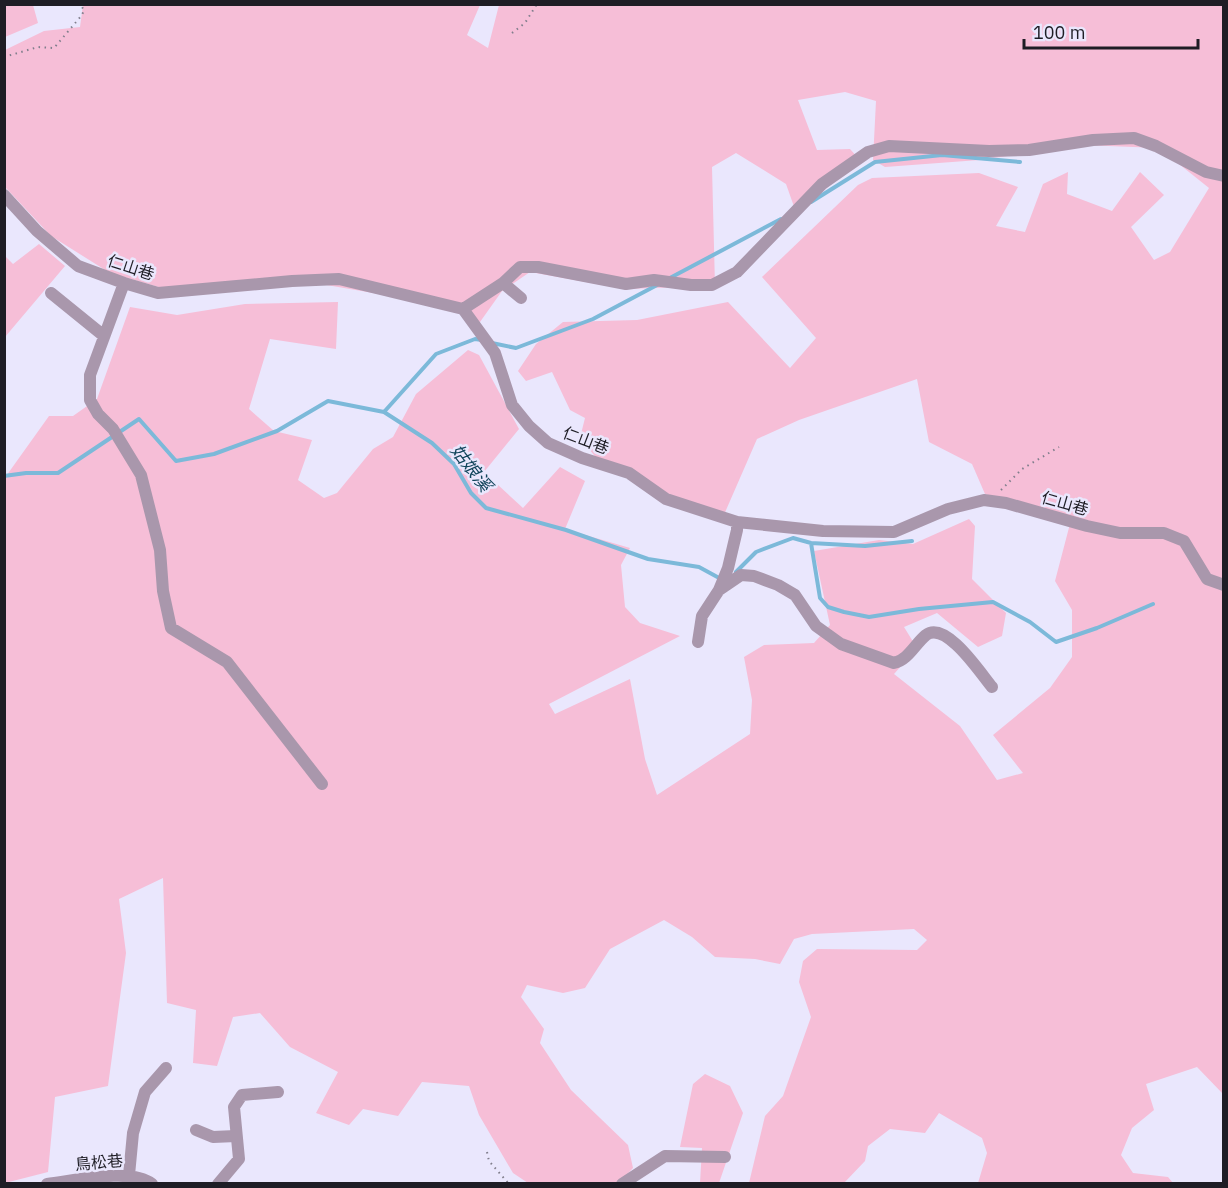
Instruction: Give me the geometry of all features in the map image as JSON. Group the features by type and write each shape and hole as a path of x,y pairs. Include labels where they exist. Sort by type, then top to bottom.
{"lane":[{"path":"463,309 503,283 520,267 538,267 626,284 654,280 691,285 712,285 737,272 822,184 868,152 889,146 989,151 1029,150 1093,140 1134,138 1156,146 1206,172 1224,176"},
{"name":"仁山巷","path":"4,195 37,231 78,266 124,284 158,293 339,279 463,309 495,353 512,405 529,426 548,443 582,458 629,473 666,500 736,522 823,531 894,532 948,509 984,500 1006,503 1120,533 1164,533 1184,541 1207,579 1224,585"},
{"path":"503,283 521,298"},
{"path":"124,284 90,375 90,400 98,414 113,429 141,475 160,550 163,591 171,628 227,662 322,784"},
{"path":"51,293 104,336"},
{"path":"698,642 702,616 719,590 728,568 737,530 736,522"},
{"path":"719,590 741,575 754,576 778,585 795,596 816,626 841,644 894,663 901,662 926,635 932,632 939,633 955,642 992,687"},
{"path":"129,1175 133,1133 145,1092 166,1068"},
{"path":"218,1184 239,1159 234,1107 242,1095 278,1092"},
{"path":"196,1130 213,1137 236,1136"},
{"path":"622,1184 665,1156 725,1158"},
{"name":"鳥松巷","path":"47,1184 129,1175 146,1179 152,1184"}],"path":[{"path":"4,57 38,47 54,48 82,15 84,10 80,4"},
{"path":"512,33 525,23 537,4"},
{"path":"990,501 1022,469 1059,447"},
{"path":"487,1152 489,1161 509,1184"}],"shaded area":[{"path":"5,4 33,5 38,23 5,37"},
{"path":"83,5 480,5 467,35 488,48 499,5 1223,5 1223,1094 1197,1067 1146,1084 1154,1110 1132,1128 1121,1155 1133,1173 1168,1177 1173,1183 978,1183 987,1153 982,1138 939,1113 925,1133 890,1129 868,1146 865,1161 844,1183 749,1183 765,1116 783,1096 811,1017 799,982 803,961 817,949 917,950 927,940 914,929 812,934 794,939 780,964 755,959 715,957 692,937 664,920 610,949 585,988 563,993 527,985 521,997 544,1029 540,1043 571,1090 628,1145 633,1168 619,1183 528,1183 513,1173 479,1115 469,1086 422,1082 398,1116 363,1109 349,1125 316,1113 338,1072 290,1047 260,1013 233,1017 217,1066 193,1063 196,1010 167,1003 163,878 119,899 126,953 108,1086 55,1097 48,1172 5,1183 4,479 49,416 73,416 97,399 130,307 177,315 245,304 338,302 336,349 270,339 249,409 274,431 312,440 298,480 324,498 337,493 373,449 393,437 416,394 468,350 479,355 519,429 484,472 523,508 560,467 585,481 565,529 630,548 621,565 625,607 640,623 680,636 549,704 555,714 630,679 645,759 657,795 750,734 752,700 744,657 764,645 814,643 830,625 814,551 879,540 913,544 969,519 975,526 972,579 1006,613 1002,636 978,647 937,613 904,627 917,648 894,674 960,726 997,780 1023,773 993,735 1050,688 1072,657 1072,610 1055,581 1071,520 985,494 972,464 929,442 917,379 799,420 757,439 723,517 603,466 580,438 585,418 570,410 552,372 526,381 518,371 536,344 563,322 637,320 728,302 790,368 816,338 762,277 858,185 872,178 979,173 1018,187 996,226 1025,232 1043,184 1068,172 1067,194 1112,211 1140,172 1164,195 1131,227 1154,260 1170,252 1209,188 1159,148 1083,145 979,160 885,167 873,160 876,101 845,92 798,100 817,150 850,149 859,159 797,215 786,184 736,153 712,167 715,286 625,289 530,272 502,291 480,322 461,310 303,281 169,290 110,273 51,236 5,187 5,50 44,31 80,27"},
{"path":"39,244 65,266 5,337 5,256 13,264"},
{"path":"705,1074 730,1086 743,1113 719,1183 700,1183 702,1148 680,1147 693,1084"}],"waterway":[{"path":"811,202 875,162 942,155 1020,162"},
{"path":"668,279 781,219"},
{"path":"492,343 516,348 593,319 659,284"},
{"path":"384,412 436,354 475,339 482,340"},
{"name":"姑娘溪","path":"4,476 58,473 139,419 176,461 214,454 277,431 328,401 384,412 432,443 454,464 471,493 486,508 566,530 648,559 699,567 721,579"},
{"name":"姑娘溪","path":"736,572 756,552 793,538 811,543 865,546 912,541"},
{"path":"811,543 820,598 828,607 869,617 919,609 993,602 1030,622 1056,642 1097,628 1153,604"}]}
